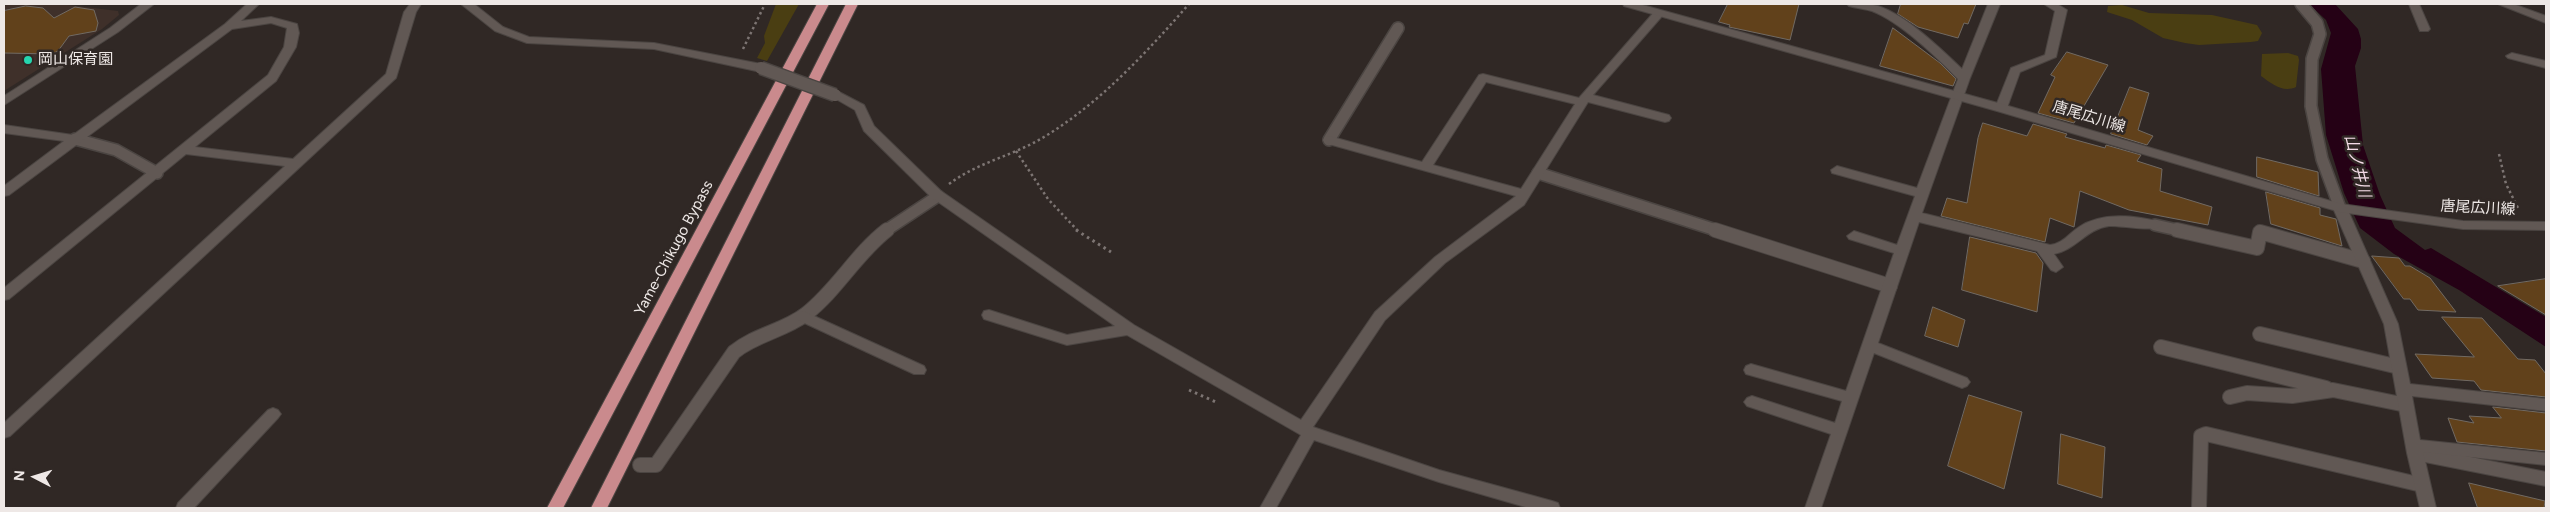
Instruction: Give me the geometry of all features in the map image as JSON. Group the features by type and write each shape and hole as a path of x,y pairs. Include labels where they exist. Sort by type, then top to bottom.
{"highway":[{"name":"Yame-Chikugo Bypass","path":"555,508 823,4"},
{"path":"599,508 852,4"}],"street":[{"path":"129,4 146,5"},
{"path":"4,192 229,26 253,4"},
{"path":"4,432 392,75 410,12 415,4"},
{"path":"467,4 499,29 527,40 654,46 761,68 835,95 860,108 868,128 937,195 1129,329 1307,431 1439,476 1552,508"},
{"name":"唐尾広川線","path":"1628,4 1959,96 2343,208 2463,226 2546,226"},
{"path":"1853,4 1876,9 1889,17 1949,62 1964,78"},
{"path":"1813,508 1914,216 1964,78 1994,4"},
{"path":"2001,108 2015,70 2050,57 2061,10 2049,4"},
{"path":"2414,4 2424,29"},
{"path":"2504,4 2546,20"},
{"path":"4,101 114,30 146,5"},
{"path":"1268,508 1307,431 1380,316 1440,260 1519,202 1584,99 1659,13"},
{"path":"4,295 186,150 272,78 285,60 294,35 293,26 271,20 229,26"},
{"path":"2512,56 2546,65"},
{"path":"1425,167 1483,78 1665,118"},
{"path":"4,129 74,139"},
{"path":"1329,140 1524,194"},
{"path":"186,150 296,163"},
{"path":"1837,170 1922,194"},
{"path":"2343,208 2363,261 2391,324 2414,449 2428,508"},
{"path":"1914,216 2042,248 2060,249 2071,245 2087,228 2097,224 2119,221 2155,225"},
{"path":"1854,236 1902,251"},
{"path":"2042,248 2056,267"},
{"path":"989,315 1068,340 1129,329"},
{"path":"803,316 919,370"},
{"path":"1869,346 1962,382"},
{"path":"1751,370 1851,398"},
{"path":"2403,389 2546,405"},
{"path":"1752,402 1840,431"},
{"path":"184,508 273,414"},
{"path":"2414,449 2546,459"},
{"path":"2523,457 2546,465"}],"lane":[{"path":"2301,4 2317,23 2320,34 2312,59 2311,106 2322,159 2343,208"},
{"path":"1329,140 1398,28"},
{"path":"74,139 116,150 157,173"},
{"path":"1538,173 1890,286"},
{"path":"640,465 656,465 734,352 746,340 789,325 803,316 818,303 872,242 937,195"},
{"path":"2155,225 2257,248 2260,232 2363,261"},
{"path":"2260,334 2399,367"},
{"path":"2161,347 2332,390 2406,406"},
{"path":"2230,398 2247,393 2292,396 2332,390"},
{"path":"2199,508 2202,436 2206,434 2422,485"},
{"path":"2414,449 2546,479"}],"path":[{"path":"736,63 765,4"},
{"path":"937,195 961,174 1044,137 1110,86 1189,4"},
{"path":"1016,151 1048,199 1081,235 1111,252"},
{"path":"2499,154 2506,184 2527,226"}],"shaded area":[{"name":"岡山保育園","path":"7,4 60,4 118,11 119,15 102,29 4,91 4,6"},
{"path":"776,4 799,4 767,61 757,58 765,43 764,36"},
{"path":"2122,5 2149,13 2212,15 2257,25 2262,33 2258,41 2251,42 2199,45 2185,43 2163,38 2132,20 2107,12 2108,6"},
{"path":"2288,53 2298,56 2299,60 2296,87 2291,89 2278,87 2261,76 2262,54"}],"water":[{"name":"山ノ井川","path":"2309,4 2335,4 2358,29 2361,48 2355,66 2363,145 2380,195 2395,228 2425,250 2431,248 2546,317 2546,347 2459,290 2394,254 2360,228 2344,193 2326,135 2321,69 2331,33 2326,20"}],"building":[{"path":"1728,4 1799,4 1790,40 1729,27 1730,25 1719,22"},
{"path":"1901,4 1976,4 1968,24 1964,23 1958,38 1918,27 1898,14"},
{"name":"岡山保育園","path":"26,6 43,8 54,18 75,7 94,10 98,23 96,31 69,36 58,51 52,54 4,53 4,11"},
{"path":"1893,28 1940,63 1956,79 1953,86 1880,66"},
{"path":"2067,52 2108,65 2074,123 2038,113 2055,77 2051,75"},
{"path":"2130,87 2149,93 2138,130 2153,136 2147,145 2111,134"},
{"path":"1983,123 2027,136 2033,124 2067,134 2065,137 2105,148 2106,145 2141,155 2137,161 2162,169 2160,191 2212,207 2208,225 2129,210 2080,191 2074,227 2050,218 2045,242 1941,216 1947,198 1967,203 1978,138"},
{"path":"2257,157 2318,172 2319,196 2257,177"},
{"path":"2266,192 2320,208 2320,215 2336,219 2342,246 2271,224"},
{"path":"1970,237 2036,253 2043,263 2037,312 1962,290"},
{"path":"2372,256 2399,258 2405,266 2410,266 2430,278 2456,312 2418,310 2410,299 2404,299"},
{"path":"2546,279 2546,315 2498,286"},
{"path":"1933,307 1965,320 1958,347 1925,336"},
{"path":"2442,317 2482,318 2518,359 2535,360 2546,374 2546,397 2481,390 2474,381 2432,378 2415,354 2474,357"},
{"path":"1969,395 2022,412 2004,489 1948,466"},
{"path":"2493,407 2546,413 2546,451 2457,442 2448,418 2474,423 2469,416 2501,418"},
{"path":"2061,434 2105,447 2102,498 2058,484"},
{"path":"2469,483 2545,501 2544,508 2478,508"}],"place":[{"name":"岡山保育園","path":"28,60"}]}
